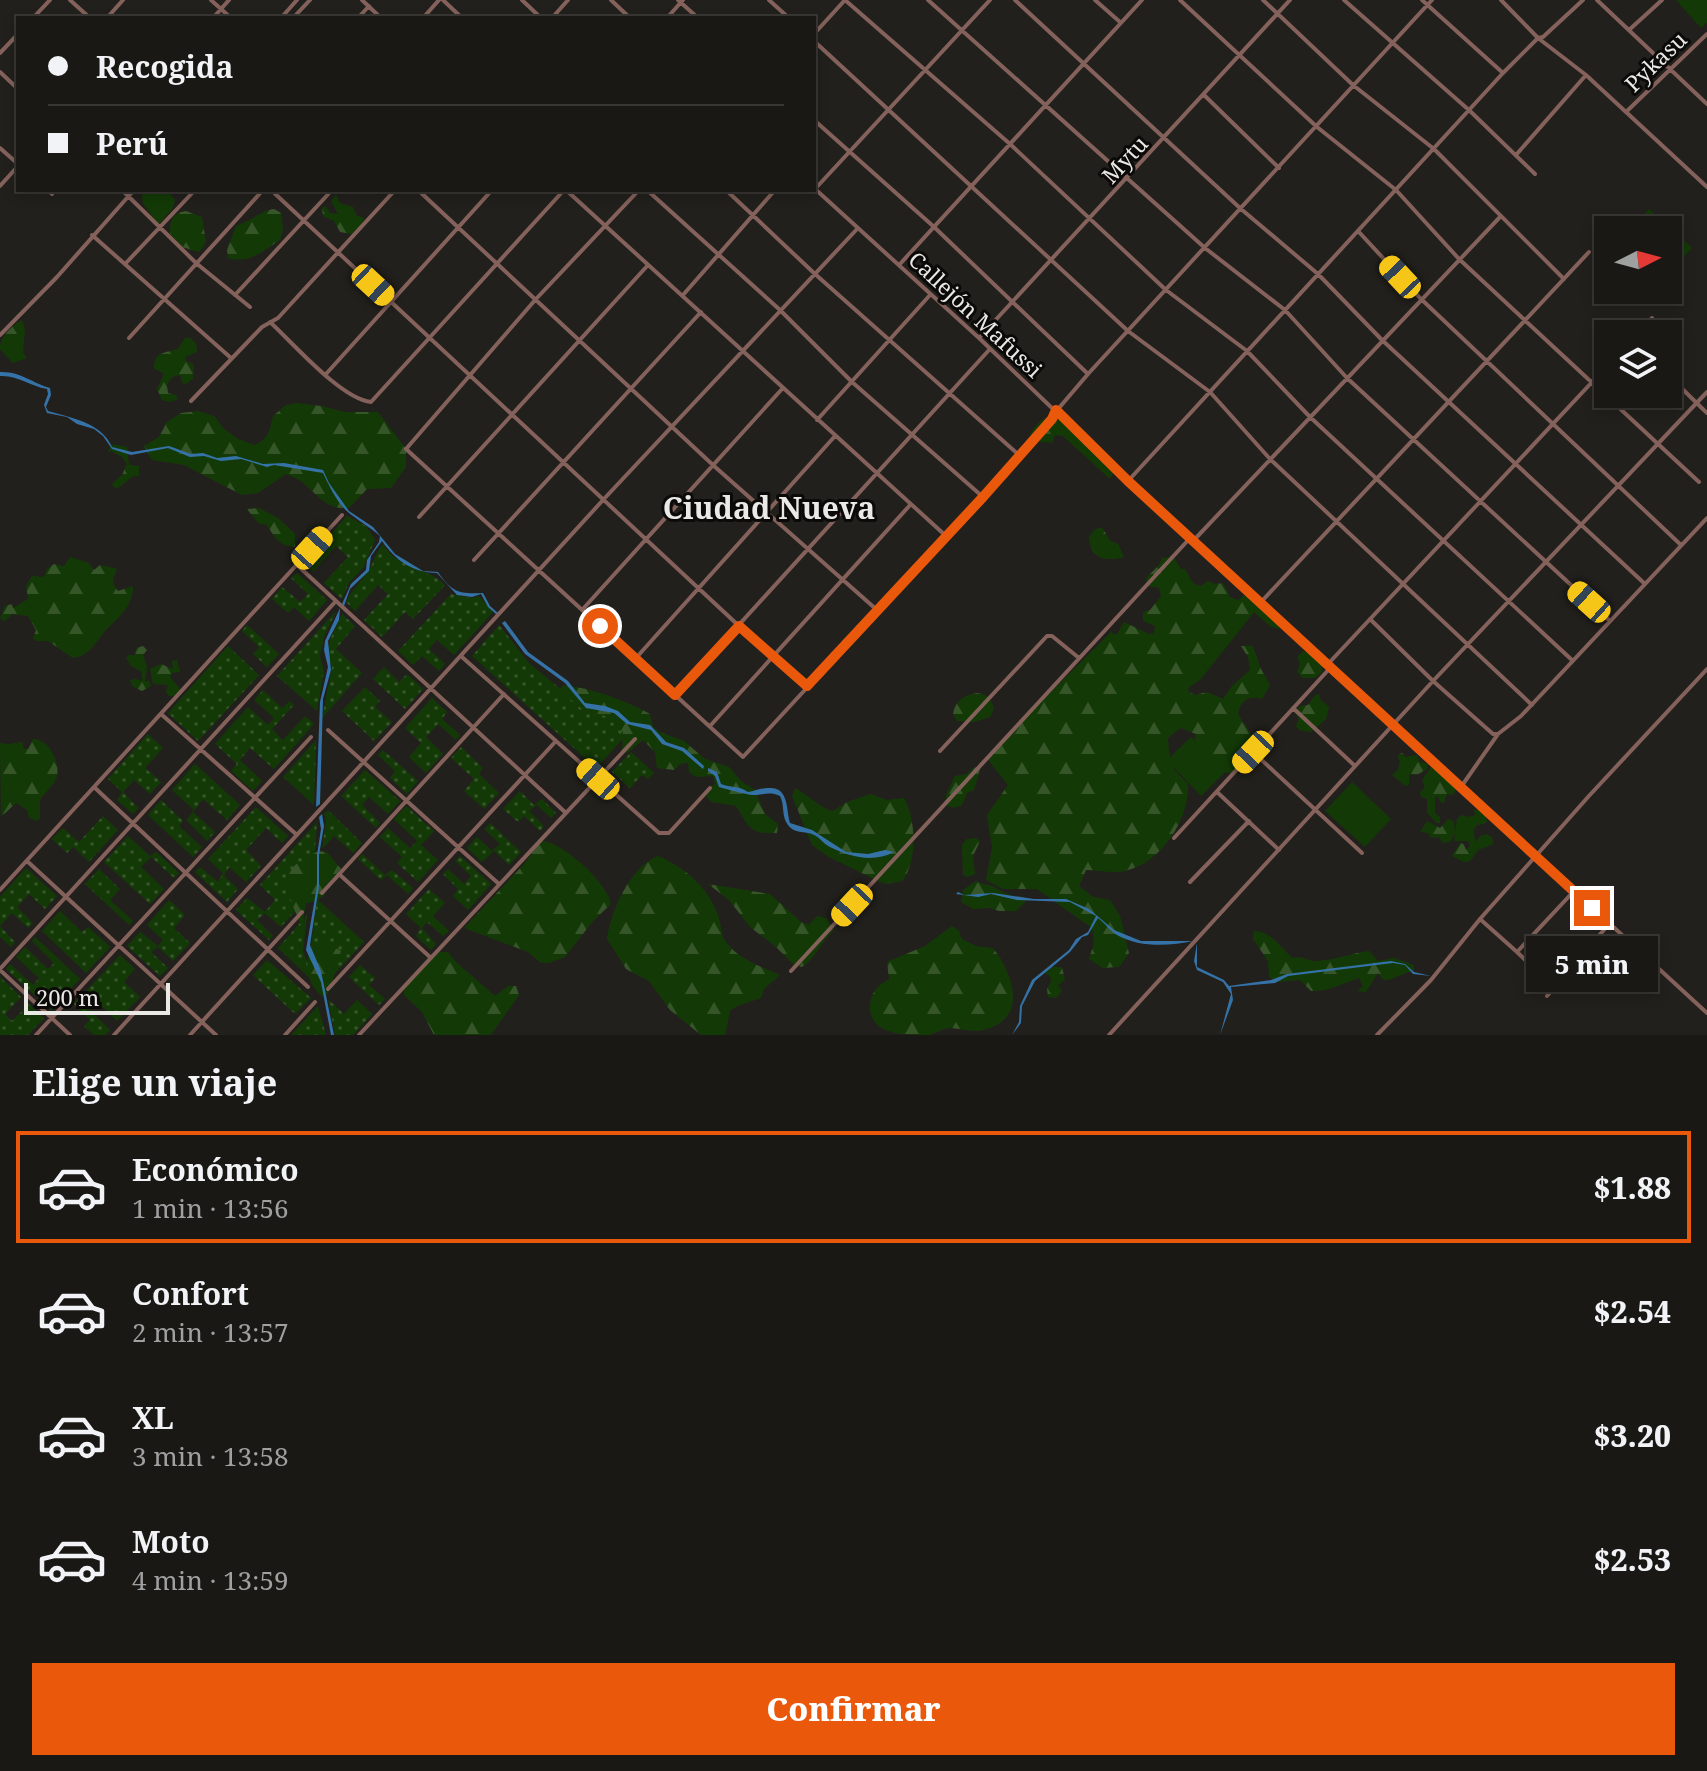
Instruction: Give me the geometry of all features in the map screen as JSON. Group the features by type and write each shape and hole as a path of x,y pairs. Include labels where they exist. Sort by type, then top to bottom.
{"street":[{"path":"35,16 50,0"},
{"path":"70,0 88,16"},
{"path":"109,16 123,0"},
{"path":"211,0 229,16"},
{"path":"215,16 229,0"},
{"path":"283,16 297,0"},
{"path":"295,16 310,0"},
{"path":"362,0 379,16"},
{"path":"425,16 441,0 460,16"},
{"path":"522,0 539,16"},
{"path":"554,16 568,0"},
{"path":"611,0 628,16"},
{"path":"769,0 787,16"},
{"path":"816,32 845,0 1010,144 1166,290 1247,351 1310,417 1573,661"},
{"path":"928,0 1205,248 1285,310 1347,378 1610,621"},
{"path":"816,186 926,72 990,0"},
{"path":"1015,0 1241,209 1318,274 1382,340 1645,584"},
{"path":"1095,0 1120,23"},
{"path":"900,264 1142,0"},
{"path":"1180,0 1317,127 1396,190 1459,259 1699,482"},
{"path":"1263,0 1353,85 1434,149 1564,279"},
{"name":"Mytu","path":"979,338 1290,0"},
{"path":"1344,0 1470,111 1535,174"},
{"path":"1422,0 1503,73"},
{"path":"637,192 536,299 406,449 743,757 983,497 1088,374 1432,0"},
{"path":"1501,0 1538,38 1586,75 1706,185"},
{"path":"1128,481 1503,73 1583,0"},
{"path":"1597,0 1707,104"},
{"path":"1629,30 1662,0"},
{"path":"681,1 696,16"},
{"path":"360,16 369,6"},
{"name":"Pykasu","path":"1626,112 1707,34"},
{"path":"0,53 16,36"},
{"path":"816,43 1128,331 1210,392 1270,459 1532,705"},
{"path":"0,72 16,87"},
{"path":"1516,155 1586,75"},
{"path":"1204,95 1279,168"},
{"path":"816,122 933,226 1088,374"},
{"path":"0,148 16,163"},
{"path":"0,186 16,167"},
{"name":"Callejón Mafussi","path":"816,190 900,264 1128,481 1707,1013"},
{"path":"124,192 196,263 250,307"},
{"path":"0,335 57,277 132,192"},
{"path":"126,263 193,192"},
{"path":"129,338 261,192"},
{"path":"273,192 807,686"},
{"path":"235,295 330,192"},
{"path":"191,401 262,327 278,318 393,192"},
{"path":"420,192 714,466 877,610"},
{"path":"326,374 490,192"},
{"path":"270,322 345,392 371,402 563,192"},
{"path":"567,192 946,536"},
{"path":"649,192 780,310 852,382 983,497"},
{"path":"728,192 888,341 1019,455"},
{"path":"683,295 773,192"},
{"path":"791,971 1079,658 1500,217"},
{"path":"114,1035 603,500 858,228"},
{"path":"1358,231 1421,299 1681,545"},
{"path":"92,235 231,359"},
{"path":"1261,602 1589,252"},
{"path":"419,517 648,265"},
{"path":"817,420 930,295"},
{"path":"474,560 701,312"},
{"path":"675,695 989,349"},
{"path":"1174,838 1402,584 1594,381"},
{"path":"1682,388 1707,413"},
{"path":"582,610 783,389"},
{"path":"1109,1035 1433,681 1707,392"},
{"path":"636,658 835,436"},
{"path":"710,726 911,504"},
{"path":"0,890 342,515"},
{"path":"1461,787 1498,734 1532,705 1707,518"},
{"path":"297,565 566,813"},
{"path":"70,1035 0,970 336,601"},
{"path":"1370,619 1433,681 1493,734 1498,734"},
{"path":"940,751 1047,636 1052,636 1079,658"},
{"path":"462,657 659,833 669,833 710,788"},
{"path":"1377,1035 1431,980 1536,856 1705,677 1707,669"},
{"path":"322,893 504,694"},
{"path":"1293,708 1355,766"},
{"path":"161,714 297,835"},
{"path":"328,730 499,885"},
{"path":"36,1035 311,737"},
{"path":"359,1035 635,739"},
{"path":"328,989 556,741"},
{"path":"1253,752 1362,853"},
{"path":"94,787 308,987"},
{"path":"1217,792 1279,850"},
{"path":"1190,882 1249,821"},
{"path":"27,861 216,1035"},
{"path":"339,874 431,958"},
{"path":"1517,952 1574,891"},
{"path":"190,1035 302,912"},
{"path":"1480,919 1540,974"},
{"path":"1547,996 1609,924"},
{"path":"285,1035 315,1002"}],"green space":[{"path":"1676,0 1707,0 1707,23 1701,28"},
{"path":"144,192 169,192 175,200 173,208 158,225 143,203"},
{"path":"336,195 340,203 353,207 356,215 364,218 352,234 340,232 334,221 323,216 322,208 325,206 330,213 338,214 331,201"},
{"path":"274,209 281,213 283,230 280,240 249,258 228,258 227,250 236,226"},
{"path":"1649,209 1657,216 1643,216"},
{"path":"186,211 202,217 206,242 199,252 182,247 170,234 173,218"},
{"path":"1682,239 1692,248 1682,259"},
{"path":"22,320 25,329 23,353 27,358 13,363 0,349 1,344 7,332"},
{"path":"185,338 196,343 197,352 185,357 194,365 193,379 186,384 182,383 180,375 172,377 167,385 168,393 176,395 178,399 170,402 162,400 157,389 164,374 154,368 156,358 178,349"},
{"path":"296,403 345,412 378,412 406,449 406,467 391,488 367,489 349,508 339,508 323,501 303,483 286,474 258,493 242,495 184,465 152,460 144,446 159,437 167,422 181,413 198,411 214,416 224,429 238,439 255,445 268,434 273,416 286,405"},
{"path":"1055,414 1112,463 1114,471 1110,479 1063,436 1055,435 1052,443 1035,441 1030,435 1034,428"},
{"path":"111,444 127,447 129,465 139,466 139,476 115,488 112,484 122,475 127,464 122,457 111,451 108,453"},
{"path":"259,508 278,518 295,534 295,547 278,540 267,525 258,523 247,509"},
{"path":"347,516 366,526 375,540 363,568 349,583 342,599 324,583 348,557 336,546 313,572 304,564"},
{"path":"1102,527 1110,541 1118,544 1124,557 1105,559 1092,550 1089,537 1094,530"},
{"path":"383,544 396,558 445,585 413,619 405,612 382,637 364,620 388,594 378,585 355,611 346,602"},
{"path":"70,557 89,563 94,570 100,565 117,569 113,580 118,591 133,586 123,612 89,651 73,658 48,641 36,641 33,638 36,630 28,616 12,614 5,621 0,619 5,606 12,604 13,608 28,599 26,586 32,576 44,577 47,569 54,564 64,566"},
{"path":"1170,557 1181,569 1185,569 1194,583 1201,586 1208,581 1223,583 1230,597 1238,600 1244,595 1248,597 1264,607 1280,624 1279,629 1271,627 1254,612 1200,680 1189,687 1188,691 1195,695 1207,692 1223,699 1250,670 1248,657 1241,646 1253,646 1270,685 1262,699 1249,698 1239,709 1238,713 1253,742 1244,761 1234,773 1218,772 1193,749 1196,734 1180,728 1168,738 1169,752 1174,769 1188,783 1187,797 1179,824 1171,837 1151,859 1138,866 1120,872 1086,870 1079,886 1093,897 1110,900 1120,916 1129,953 1119,967 1103,968 1089,959 1094,943 1092,928 1037,889 1003,889 986,880 992,847 987,815 1008,785 986,757 1112,631 1113,635 1117,634 1124,622 1149,634 1154,633 1155,626 1143,621 1143,612 1150,610 1161,596 1159,588 1148,586 1146,578 1162,558"},
{"path":"297,573 327,600 309,621 294,607 288,613 272,599 282,587 300,602 308,594 291,578"},
{"path":"451,594 472,598 479,596 493,612 454,655 437,640 429,649 445,664 439,671 422,656 413,665 398,651"},
{"path":"337,610 324,636 320,656 324,671 317,711 277,676"},
{"path":"342,614 355,626 336,649 362,673 322,718 332,667 328,655 329,642"},
{"path":"247,625 279,654 267,667 253,654 259,647 242,631"},
{"path":"499,625 529,663 585,709 603,713 633,728 596,768 472,656"},
{"path":"143,646 147,650 143,655 147,667 145,681 149,681 151,686 142,691 132,686 130,680 142,681 142,672 131,666 126,658 135,655 136,648"},
{"path":"228,646 259,675 198,741 168,713"},
{"path":"1303,651 1322,659 1322,672 1315,678 1303,678 1297,672 1300,664 1297,657"},
{"path":"177,660 180,672 172,673 170,677 181,690 180,696 169,696 166,692 168,685 153,684 150,669 161,664 173,669 172,661"},
{"path":"384,667 399,682 407,674 423,689 405,709 373,679"},
{"path":"563,685 618,699 650,714 653,727 660,732 684,741 705,759 729,767 741,781 755,790 765,814 778,824 777,833 755,831 736,806 712,802 706,796 708,788 715,784 713,776 696,777 689,772 688,763 680,764 674,770 657,768 655,752 643,740 627,753 622,751 623,732 605,716 582,709 559,690"},
{"path":"365,687 380,701 375,707 392,722 374,741 342,711"},
{"path":"263,690 282,708 290,701 294,705 272,729 283,740 305,716 314,724 274,769 250,748 240,760 262,781 253,791 231,771 237,764 215,744 248,707 268,725 274,718 254,700"},
{"path":"977,693 992,702 994,709 990,717 974,722 957,721 953,714 958,702"},
{"path":"1319,694 1329,707 1326,719 1311,732 1299,730 1296,726 1299,718 1294,712 1300,706 1308,705"},
{"path":"432,698 447,712 442,719 460,735 456,740 438,724 426,737 443,754 426,773 409,757 421,743 405,728"},
{"path":"148,734 163,748 145,768 161,782 150,794 134,780 123,792 138,808 133,814 117,800 122,792 108,779"},
{"path":"1191,737 1225,772 1201,796 1167,760"},
{"path":"33,739 49,748 57,766 56,779 40,800 40,819 29,818 27,810 16,803 1,817 0,743 22,742 24,749 28,749"},
{"path":"316,740 314,805 283,777"},
{"path":"461,747 483,768 479,774 499,793 484,809 464,791 474,779 451,758"},
{"path":"383,750 418,781 407,794 390,778 395,771 378,755"},
{"path":"631,752 654,773 648,779 642,775 630,788 612,772"},
{"path":"1403,753 1405,757 1417,755 1420,762 1428,764 1427,769 1417,775 1409,774 1409,785 1405,786 1392,775 1398,770 1399,754"},
{"path":"195,764 240,805 227,820 203,799 193,812 215,832 207,841 186,820 193,809 172,790"},
{"path":"981,766 974,790 967,793 962,805 954,808 946,805 946,795 955,776 967,774"},
{"path":"1431,767 1446,776 1456,789 1453,795 1447,794 1444,803 1438,796 1435,797 1435,813 1440,817 1440,823 1436,823 1427,812 1427,799 1420,793 1425,786 1422,781"},
{"path":"365,770 400,801 388,814 369,797 362,805 380,823 376,828 341,796"},
{"path":"1352,782 1391,819 1365,847 1325,811"},
{"path":"795,788 833,811 847,802 871,794 887,800 904,798 911,817 914,840 911,863 902,881 886,884 878,881 827,856 812,845 792,796"},
{"path":"520,791 534,805 542,799 556,813 551,818 537,805 529,811 544,826 540,831 524,816 518,822 503,809"},
{"path":"161,800 183,821 179,826 202,847 193,857 148,815"},
{"path":"406,806 434,831 421,845 438,860 418,882 397,863 402,857 380,837 388,828 410,848 417,841 394,819"},
{"path":"256,807 288,836 282,843 266,828 246,850 261,866 246,882 229,867 224,876 238,889 227,902 195,872 200,867 218,882 223,873 208,859"},
{"path":"328,810 362,843 353,853 334,836 322,849 324,814"},
{"path":"1474,810 1480,810 1487,822 1476,826 1473,832 1476,842 1486,834 1492,837 1493,844 1478,850 1470,861 1464,862 1452,856 1460,843 1466,850 1470,846 1468,841 1454,841 1457,819 1461,815 1475,815"},
{"path":"103,816 118,830 89,862 73,847 67,853 52,839 63,828 79,842"},
{"path":"1448,819 1454,821 1455,833 1450,842 1443,843 1439,837 1431,838 1428,833 1420,832 1427,821 1440,828"},
{"path":"317,822 312,892 281,927 265,913 257,920 273,936 269,940 236,910 247,898 265,912 275,900 260,885"},
{"path":"490,823 521,852 509,865 494,851 482,862 467,848 477,837 492,851 500,844 484,829"},
{"path":"128,836 150,856 156,852 179,873 174,878 151,857 141,867 164,889 150,904 104,862"},
{"path":"967,839 980,841 973,856 975,874 967,877 963,875 962,845"},
{"path":"540,841 560,847 582,864 602,885 611,904 593,921 565,957 549,963 541,963 528,952 464,928 525,863"},
{"path":"318,851 327,852 341,869 326,885 324,896 306,903 302,928 291,899 288,876 296,864"},
{"path":"362,854 385,875 392,870 413,888 408,894 387,875 381,880 358,859"},
{"path":"460,856 491,884 468,910 453,896 458,889 443,874 448,869 464,884 471,876 455,861"},
{"path":"658,856 687,873 703,888 715,907 723,937 731,948 751,962 780,975 764,989 761,998 730,1011 725,1035 701,1035 670,1010 649,981 626,969 607,939 624,891 639,870"},
{"path":"26,868 57,896 45,909 29,894 17,907 33,923 28,928 12,913 0,926 0,897"},
{"path":"99,869 120,889 110,900 133,921 129,925 85,884"},
{"path":"976,881 1009,895 1023,897 1026,901 1016,911 973,909 961,902 963,890"},
{"path":"708,884 770,894 801,922 809,925 817,916 826,918 834,930 807,963 802,967 794,965 750,927 729,900"},
{"path":"429,889 445,903 433,916 449,931 443,936 427,922 422,928 436,944 431,950 416,936 421,928 406,914"},
{"path":"317,899 364,942 325,984 311,946"},
{"path":"169,900 185,915 174,928 190,943 173,961 158,947 151,952 168,968 160,976 127,946 140,932 158,946 163,940 147,925"},
{"path":"60,911 82,932 88,927 110,947 86,973 42,931"},
{"path":"307,915 303,952 318,986 278,948"},
{"path":"0,926 15,942 11,947 0,937"},
{"path":"952,926 959,931 962,939 976,946 993,948 1000,958 1013,993 1008,1014 1000,1023 978,1031 951,1028 930,1034 899,1034 876,1024 870,1003 875,990 889,979 887,962 925,946"},
{"path":"1254,931 1270,937 1292,958 1317,961 1369,951 1378,961 1394,958 1414,965 1414,970 1388,980 1383,980 1378,973 1366,992 1357,991 1363,986 1359,978 1329,989 1311,991 1300,980 1276,982 1269,977 1268,961 1253,939"},
{"path":"35,937 80,979 51,1010 6,969 10,964 33,985 39,978 16,957 25,947 48,969 54,963 32,941"},
{"path":"318,944 341,951 330,990 325,997 311,983 308,969 311,948"},
{"path":"439,952 448,952 495,996 508,986 516,986 519,995 491,1035 434,1035 422,1012 404,995 404,988"},
{"path":"120,955 135,969 124,982 140,997 117,1021 86,991"},
{"path":"267,960 311,998 295,1014 253,975"},
{"path":"360,965 375,978 369,985 385,999 379,1005 349,977"},
{"path":"1050,967 1062,967 1065,980 1058,985 1062,991 1056,998 1048,997 1047,989 1051,981 1045,973"},
{"path":"0,977 21,997 5,1014 12,1021 29,1004 44,1018 28,1035 0,1035"},
{"path":"78,999 110,1030 105,1035 94,1035 84,1026 90,1020 73,1004"},
{"path":"328,999 344,1014 357,1000 372,1014 353,1035 335,1035"},
{"path":"318,1006 326,1035 291,1035"}],"water":[{"path":"0,372 20,375 50,388 48,411 75,419 93,426 112,447 132,452 169,446 191,454 203,453 217,458 236,456 263,464 284,463 323,470 349,511 373,527 395,554 422,571 405,564 393,554 382,541 371,556 369,571 350,589 344,606 342,604 351,584 366,570 367,560 380,536 343,507 323,473 274,465 267,467 241,459 221,461 204,456 190,457 168,448 131,455 112,449 94,429 67,417 47,413 44,405 47,389 13,377 0,376"},
{"path":"424,571 438,572 457,591 483,593 498,613 488,607 481,594 472,597 457,595 437,573"},
{"path":"340,608 339,620 328,641 331,670 323,699 320,804 316,807 320,702 328,667 325,641"},
{"path":"505,621 528,652 568,681 585,703 618,711 630,722 650,725 666,742 684,748 704,766 703,769 682,751 662,744 651,730 627,724 614,713 586,708 565,683 525,654 502,623"},
{"path":"708,768 717,772 721,784 748,792 768,788 780,791 790,823 812,830 846,852 894,852 870,858 838,851 812,834 791,828 784,818 780,796 770,793 750,795 719,787"},
{"path":"322,814 324,826 319,855 319,886 310,945 321,971 334,1035 331,1035 321,982 306,950 317,886 319,817"},
{"path":"993,893 1034,899 1066,899 1089,909 1114,930 1141,941 1193,941 1165,945 1135,942 1117,935 1098,918 1088,935 1082,937 1070,952 1035,981 1022,1006 1021,1023 1012,1035 1019,1022 1020,1006 1032,980 1069,950 1076,939 1088,932 1096,916 1070,902 1017,900 991,894 978,897 956,894 964,895"},
{"path":"1197,943 1197,967 1224,980 1229,986 1271,980 1287,974 1391,961 1405,964 1414,972 1431,976 1413,974 1405,965 1393,963 1288,976 1275,983 1231,987 1233,1000 1220,1035 1231,994 1223,982 1197,970 1194,961"}],"district":[{"name":"Ciudad Nueva","path":"769,507"}],"route":[{"path":"600,626 675,695 739,626 807,686 983,497 1052,419 1056,410 1128,481 1592,908"}]}
